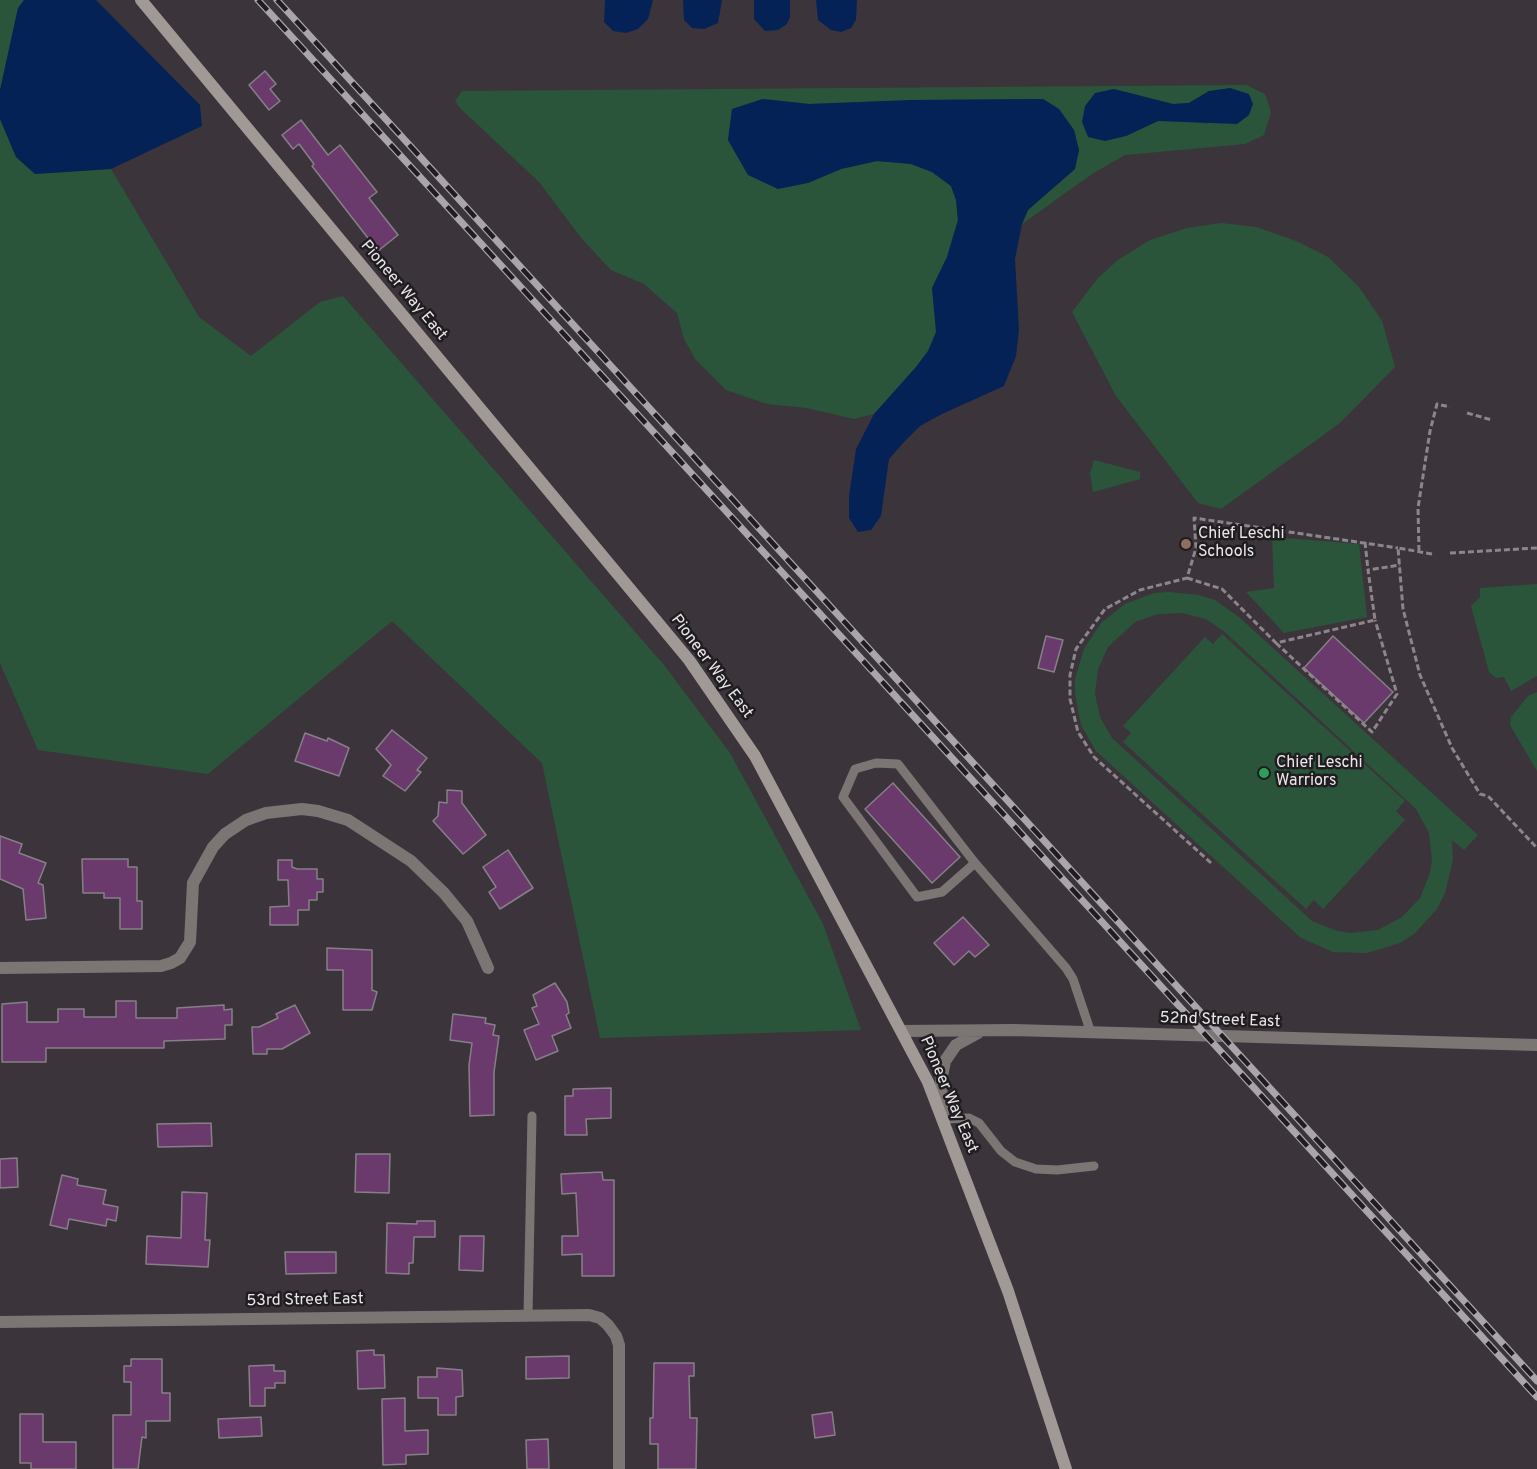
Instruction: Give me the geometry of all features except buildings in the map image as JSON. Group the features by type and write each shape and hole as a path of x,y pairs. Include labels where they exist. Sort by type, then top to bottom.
{"main road":[{"name":"Pioneer Way East","path":"141,0 689,660 755,756 903,1031 943,1119 1008,1291 1066,1469"}],"street":[{"path":"0,968 160,966 171,963 180,958 190,942 193,883 213,847 225,834 246,820 266,813 303,809 348,820 411,861 444,893 467,921 488,968"},
{"name":"52nd Street East","path":"903,1031 1091,1033 1537,1045"},
{"path":"943,1119 941,1081 945,1061 956,1044 983,1031"},
{"name":"53rd Street East","path":"0,1322 590,1315 600,1318 608,1325 619,1345 619,1469"}],"lane":[{"path":"975,863 942,892 917,897 843,796 855,770 876,763 898,764 975,863 1066,968 1073,979 1091,1033"},
{"path":"528,1315 532,1116"},
{"path":"943,1119 969,1118 979,1123 1001,1151 1015,1162 1036,1169 1057,1170 1094,1166"}],"path":[{"path":"1419,551 1418,508 1430,430 1437,404 1450,407"},
{"path":"1467,413 1492,420"},
{"path":"1187,578 1196,548 1194,518 1365,542 1432,554"},
{"path":"1211,863 1094,757 1078,732 1070,699 1070,675 1076,648 1105,609 1140,590 1187,578 1222,589 1276,643 1372,732 1397,694 1375,620 1365,542"},
{"path":"1398,548 1403,609 1420,675 1433,711 1480,794 1488,796 1537,848"},
{"path":"1450,553 1537,549"},
{"path":"1368,570 1400,565"},
{"path":"1276,643 1375,620"}],"green space":[{"path":"0,0 24,0 18,8 0,90"},
{"path":"1246,85 1265,94 1271,112 1264,135 1245,144 1125,155 1092,174 1022,224 1028,210 1075,169 1079,150 1074,130 1059,109 1043,99 809,104 763,99 732,109 728,140 748,175 808,183 841,169 878,161 911,164 932,172 951,186 956,200 958,220 947,257 932,288 937,332 928,351 916,367 874,414 854,419 807,408 767,404 726,390 696,360 684,339 677,313 644,284 611,270 582,239 539,182 461,109 455,101 462,91","holes":["1114,89 1173,104 1189,103 1209,91 1207,124 1184,120 1158,121 1126,136"]},
{"path":"0,119 16,157 35,174 111,169 199,317 251,356 320,302 343,296 664,665 730,753 823,924 861,1030 600,1038 542,763 392,621 208,774 38,750 0,663"},
{"path":"1221,223 1256,227 1296,241 1328,257 1359,287 1382,321 1395,367 1340,423 1221,509 1198,503 1116,396 1072,312 1098,278 1118,260 1150,240 1187,228"},
{"path":"1094,460 1140,472 1140,479 1093,492 1090,473"},
{"path":"1272,537 1359,544 1367,617 1284,633 1246,592 1274,588"},
{"path":"1537,584 1537,676 1511,691 1504,677 1496,678 1489,672 1471,606 1480,597 1480,588"},
{"path":"1154,593 1199,595 1215,600 1240,618 1478,835 1464,850 1452,840 1453,860 1445,893 1437,909 1414,934 1400,943 1367,953 1333,952 1301,938 1096,751 1081,725 1075,694 1075,679 1084,649 1101,623 1125,604","holes":["1182,613 1206,619 1226,633 1416,809 1429,833 1432,859 1430,873 1420,898 1402,917 1378,930 1351,933 1337,931 1312,921 1112,738 1100,717 1095,694 1098,669 1108,647 1135,622 1158,614"]},
{"name":"Chief Leschi Warriors","path":"1222,634 1405,801 1396,811 1405,820 1323,909 1314,900 1306,909 1123,742 1131,733 1123,726 1205,637 1213,644"},
{"path":"1537,692 1537,771 1510,725 1511,717 1528,696"}],"water":[{"path":"24,0 96,0 200,105 202,126 111,169 35,174 16,157 0,119 0,90 18,8"},
{"path":"605,0 653,0 648,19 638,29 626,33 613,31 604,22"},
{"path":"683,0 722,0 718,23 704,29 692,28 684,20"},
{"path":"754,0 790,0 790,17 787,24 778,30 765,31 754,19"},
{"path":"816,0 857,0 856,20 851,28 841,32 831,30 818,20"},
{"path":"1230,88 1249,94 1253,104 1249,115 1237,124 1158,121 1126,136 1105,141 1088,137 1082,122 1085,106 1095,93 1114,89 1173,104 1189,103 1209,91"},
{"path":"763,99 809,104 1043,99 1059,109 1074,130 1079,150 1075,169 1028,210 1022,224 1015,259 1019,330 1016,356 1004,386 920,426 905,441 889,459 881,516 871,530 858,532 849,518 849,496 856,449 874,414 916,367 928,351 936,332 932,288 947,257 958,220 956,200 951,186 932,172 911,164 877,161 841,169 808,183 778,189 748,175 728,140 732,109"}],"railway":[{"path":"258,0 1537,1397"},
{"path":"277,0 1537,1381"}],"place":[{"name":"Chief Leschi Schools","path":"1186,544"},
{"name":"Chief Leschi Warriors","path":"1264,773"}]}
